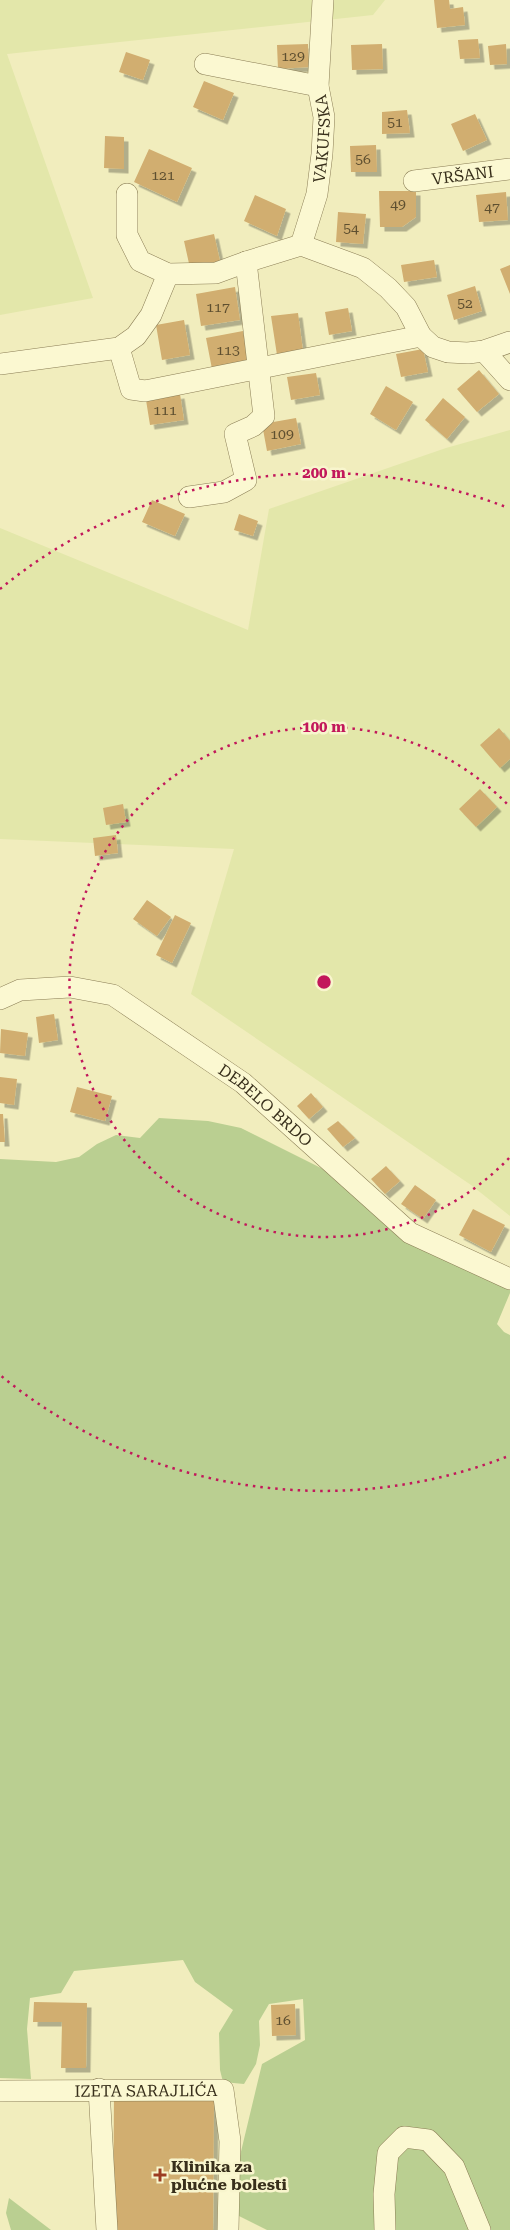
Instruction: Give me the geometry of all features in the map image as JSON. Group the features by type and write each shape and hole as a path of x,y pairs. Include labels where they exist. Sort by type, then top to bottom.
{"street":[{"path":"318,86 323,0"},
{"name":"VAKUFSKA","path":"204,64 318,86 324,116 322,154 317,194 301,245"},
{"name":"VRŠANI","path":"414,181 510,169"},
{"path":"127,194 127,235 140,261 168,274 216,273 301,245 363,268 388,288 406,307 421,336 434,348 448,352 484,351 510,342"},
{"path":"188,497 224,492 246,480 235,434 253,426 264,416 246,262"},
{"path":"0,364 119,348 136,336 151,315 168,274"},
{"path":"119,348 131,389 145,391 421,336"},
{"path":"484,351 510,380"},
{"name":"DEBELO BRDO","path":"0,999 20,990 70,987 113,995 243,1083 410,1233 510,1279"},
{"name":"IZETA SARAJLIĆA","path":"10,2090 99,2089 122,2081 213,2080 223,2090 230,2141 228,2230"},
{"path":"99,2089 107,2230"},
{"path":"385,2230 384,2194 388,2153 404,2137 428,2140 454,2167 480,2230"}],"green space":[{"path":"0,0 385,0 373,15 7,54 93,298 0,315"},
{"path":"510,430 510,1216 471,1185 191,994 234,849 0,839 0,528 248,630 269,509 446,448"},
{"path":"159,1118 208,1121 241,1128 347,1181 510,1285 510,1293 497,1324 504,1332 510,1335 510,2230 267,2230 227,2210 262,2064 305,2040 303,1999 269,2004 259,2021 260,2045 256,2064 244,2084 223,2082 220,2070 219,2033 233,2010 195,1982 183,1960 74,1971 61,1993 30,1998 27,2029 31,2079 0,2078 0,1159 56,1162 79,1157 97,1144 116,1135 140,1138"},
{"path":"9,2198 51,2230 11,2230 6,2213"}],"building":[{"path":"434,0 449,0 450,9 463,7 465,25 437,28"},
{"path":"478,39 480,58 460,59 458,40"},
{"path":"308,44 309,67 278,69 277,45"},
{"path":"382,44 383,69 352,70 351,45"},
{"path":"506,44 507,64 490,65 488,46"},
{"path":"126,52 150,60 143,80 119,72"},
{"path":"204,81 234,93 223,120 193,107"},
{"path":"407,110 410,133 382,134 382,112"},
{"path":"475,114 487,140 463,151 451,124"},
{"path":"105,136 124,137 124,169 104,168"},
{"path":"376,145 377,172 351,172 350,146"},
{"path":"149,149 192,168 177,202 134,182"},
{"path":"379,191 416,191 416,217 402,227 380,227"},
{"path":"506,192 508,220 479,222 476,195"},
{"path":"255,195 286,209 277,236 244,221"},
{"path":"338,212 366,214 363,244 336,242"},
{"path":"214,234 220,261 190,268 184,241"},
{"path":"434,260 437,277 404,282 401,265"},
{"path":"510,265 510,294 500,269"},
{"path":"475,286 482,311 454,320 447,295"},
{"path":"235,287 240,320 201,326 196,294"},
{"path":"348,308 352,331 329,335 325,312"},
{"path":"298,313 303,351 277,355 271,316"},
{"path":"184,320 190,355 162,360 156,325"},
{"path":"243,331 249,362 212,369 206,338"},
{"path":"423,349 428,372 401,377 396,354"},
{"path":"479,370 499,394 477,412 457,389"},
{"path":"316,373 320,395 291,400 287,377"},
{"path":"386,386 413,402 396,430 370,414"},
{"path":"180,394 184,420 150,425 146,400"},
{"path":"443,398 465,417 447,439 425,420"},
{"path":"296,418 301,444 267,451 262,424"},
{"path":"152,500 185,514 175,536 142,522"},
{"path":"239,514 258,521 253,536 234,530"},
{"path":"499,728 510,741 510,759 500,768 480,745"},
{"path":"480,789 497,807 476,827 459,809"},
{"path":"123,804 126,822 106,825 103,808"},
{"path":"116,835 118,853 95,856 93,838"},
{"path":"147,900 171,917 157,936 133,919"},
{"path":"175,915 191,923 172,963 156,955"},
{"path":"54,1014 58,1040 39,1043 36,1017"},
{"path":"1,1029 28,1033 25,1056 0,1053"},
{"path":"0,1077 17,1079 14,1105 0,1103"},
{"path":"77,1087 112,1096 105,1121 70,1112"},
{"path":"311,1093 323,1107 309,1119 297,1106"},
{"path":"0,1114 3,1114 5,1142 0,1142"},
{"path":"338,1121 355,1138 343,1147 327,1129"},
{"path":"386,1166 400,1181 385,1194 371,1179"},
{"path":"415,1185 436,1200 423,1219 401,1204"},
{"path":"473,1209 505,1225 491,1252 459,1235"},
{"path":"34,2002 87,2003 86,2068 61,2068 62,2022 33,2022"},
{"path":"295,2004 296,2035 272,2036 271,2005"},
{"path":"114,2093 214,2093 213,2230 113,2230"}],"place":[{"name":"Klinika za plućne bolesti","path":"160,2175"}]}
